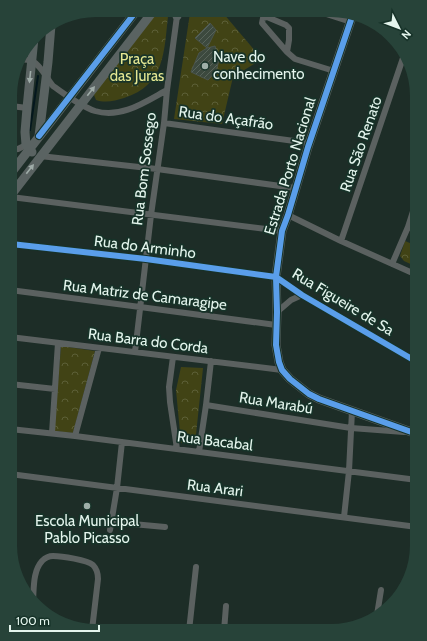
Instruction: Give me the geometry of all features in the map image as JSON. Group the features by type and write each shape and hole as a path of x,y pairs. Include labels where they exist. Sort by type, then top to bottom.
{"street":[{"path":"17,164 28,147 40,136 132,17"},
{"path":"17,188 149,17"},
{"name":"Rua Bom Sossego","path":"134,352 164,123 166,90 177,17"},
{"path":"287,52 289,28 286,25 267,17 263,18 262,23 287,52 295,59 334,71"},
{"name":"Estrada Porto Nacional","path":"282,370 276,345 276,277 282,231 288,216 309,143 351,20"},
{"path":"40,136 49,32"},
{"path":"33,48 26,108 25,132 28,147 40,156 157,169 295,188"},
{"path":"26,60 32,61 43,71 53,86 69,97 95,111 103,113 114,113 132,108 166,90"},
{"name":"Rua São Renato","path":"341,241 402,62"},
{"path":"17,107 26,108"},
{"name":"Rua do Açafrão","path":"164,123 309,143"},
{"path":"40,136 50,144"},
{"path":"17,149 28,147"},
{"path":"17,197 282,231"},
{"path":"288,216 410,272"},
{"path":"392,264 410,221"},
{"name":"Rua do Arminho","path":"17,245 276,277"},
{"name":"Rua Figueire de Sa","path":"276,277 302,295 410,358"},
{"name":"Rua Matriz de Camaragipe","path":"17,291 276,325"},
{"path":"277,312 291,300 302,295"},
{"name":"Rua Barra do Corda","path":"17,338 282,370"},
{"path":"52,433 58,343"},
{"path":"75,436 99,348"},
{"path":"173,357 169,387 177,449"},
{"path":"199,452 206,405 210,361"},
{"path":"282,370 290,379 309,394 410,432"},
{"path":"17,385 55,389"},
{"name":"Rua Marabú","path":"206,405 351,428 410,434"},
{"path":"344,518 349,471 352,411"},
{"name":"Rua Bacabal","path":"17,430 410,479"},
{"path":"110,530 118,488 122,442"},
{"name":"Rua Arari","path":"17,475 410,526"},
{"path":"111,522 165,527"},
{"path":"34,594 37,568 46,557 53,556 90,562 95,566 98,572 93,624"},
{"path":"190,624 196,567"},
{"path":"378,609 381,590"},
{"path":"225,624 226,606"}],"green space":[{"name":"Praça das Juras","path":"154,17 168,17 160,66 148,85 124,98 110,101 96,100 94,95 96,90"},
{"path":"189,17 226,17 262,59 233,77 222,124 174,119"},
{"path":"405,241 410,243 410,264 404,261 400,256"},
{"path":"61,346 95,351 73,433 54,431"},
{"path":"181,367 203,368 195,444 181,443 176,390"}],"building":[{"path":"210,23 216,30 207,48 195,38"},
{"name":"Nave do conhecimento","path":"215,46 219,60 216,71 208,80 191,72 199,53 207,48"}],"waterway":[{"path":"30,130 38,76"}],"cycle path":[{"path":"39,136 132,17"},
{"path":"351,20 308,147 282,231 276,277 276,345 282,370 290,379 309,394 319,399 410,432"},
{"path":"17,245 146,259 276,277 302,295 410,358"}],"place":[{"name":"Nave do conhecimento","path":"205,66"},
{"name":"Escola Municipal Pablo Picasso","path":"87,506"}]}
